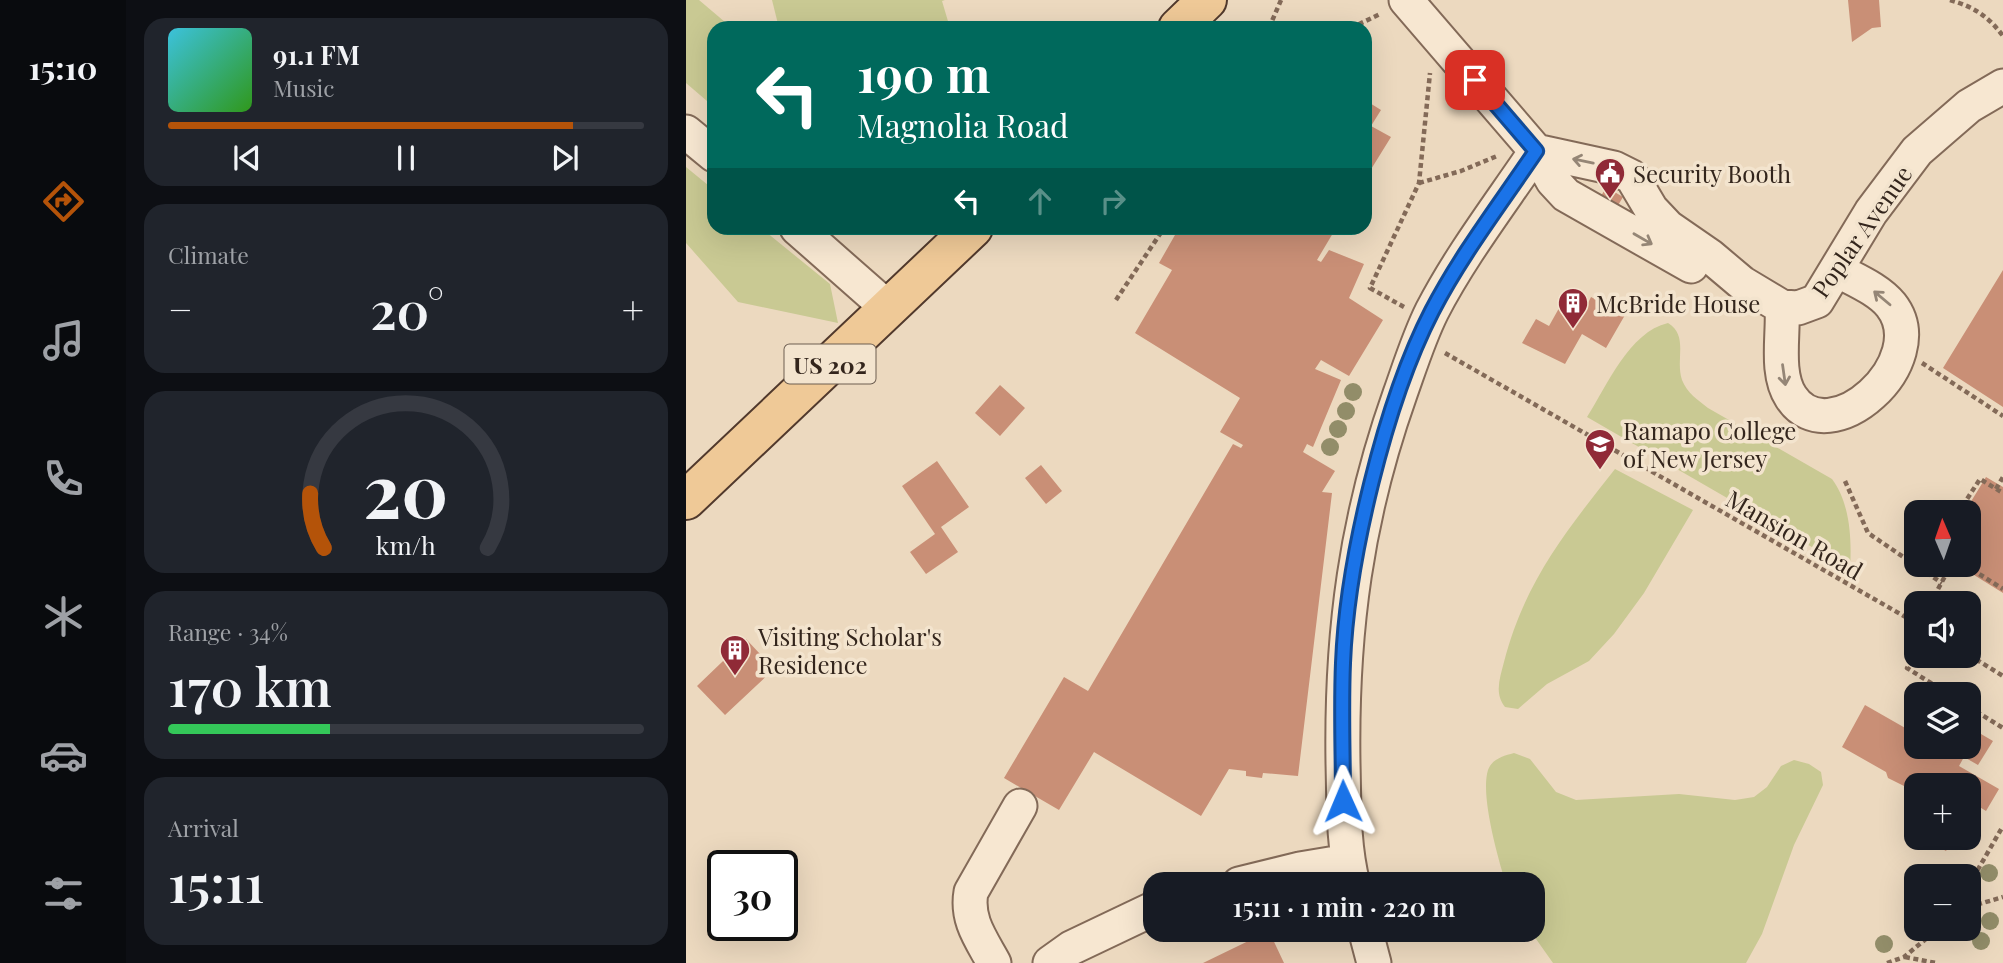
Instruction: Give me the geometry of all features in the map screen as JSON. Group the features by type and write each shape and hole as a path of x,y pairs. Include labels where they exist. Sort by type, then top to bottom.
{"main road":[{"path":"1185,21 1207,0"},
{"name":"US 202","path":"686,500 967,235"}],"street":[{"path":"1393,7 1536,151 1553,181 1566,195 1703,272 1742,283"},
{"name":"Poplar Avenue","path":"1742,283 1782,307 1798,308 1816,301 1871,212 1917,151 1969,106 2003,86"},
{"path":"686,132 707,149"},
{"path":"1536,151 1614,168 1632,177 1651,209 1668,227 1710,256 1742,283"},
{"path":"1351,872 1343,801 1343,661 1351,586 1375,472 1419,339 1433,309 1536,151"},
{"path":"805,235 889,309"},
{"path":"1782,307 1784,383 1791,398 1803,408 1819,414 1855,408 1872,396 1890,372 1901,347 1900,326 1893,307 1882,295 1837,270"},
{"path":"994,963 974,927 968,907 971,892 1020,806"},
{"path":"1050,963 1071,948 1143,914"},
{"path":"1368,942 1374,963"}],"path":[{"path":"1272,21 1281,0"},
{"path":"1950,0 1973,7 1993,23 2003,36"},
{"path":"1365,21 1393,7"},
{"path":"1404,307 1370,288 1419,183 1430,72"},
{"path":"1419,183 1461,171 1502,154"},
{"path":"1116,300 1159,235"},
{"name":"Mansion Road","path":"1438,349 1904,616"},
{"path":"1921,362 2003,416"},
{"path":"1996,489 2003,477"},
{"path":"1966,500 1980,479 2003,493"},
{"path":"1845,481 1868,533 1942,583"},
{"path":"1981,575 2003,589"},
{"path":"1937,591 1944,578"},
{"path":"1981,662 2003,676"},
{"path":"1907,668 1929,682"},
{"path":"1981,714 2003,728"},
{"path":"1981,864 2003,826"},
{"path":"1981,903 2003,897"},
{"path":"1887,963 1904,957 1923,941"},
{"path":"1904,957 1936,963"}],"green space":[{"path":"686,0 699,0 724,21 707,21 707,101 686,83"},
{"path":"772,0 945,0 942,1 948,21 777,21"},
{"path":"686,167 707,184 707,235 770,235 830,284 838,323 738,302 686,243"},
{"path":"1668,323 1678,334 1680,372 1693,396 1708,408 1832,479 1846,510 1851,546 1850,569 1587,417 1620,362 1631,349 1654,328"},
{"path":"1615,469 1693,510 1644,593 1614,634 1589,661 1547,684 1518,709 1505,707 1499,691 1500,680 1523,607 1564,536"},
{"path":"1514,753 1530,759 1556,792 1576,800 1679,794 1735,800 1754,797 1767,787 1781,766 1794,760 1809,764 1821,772 1823,785 1794,845 1762,934 1746,963 1553,963 1538,942 1545,942 1545,872 1503,872 1491,827 1486,781 1490,766 1502,757"}],"building":[{"path":"1848,0 1879,0 1881,27 1872,28 1852,42"},
{"path":"1372,104 1381,110 1372,124"},
{"path":"1372,127 1391,137 1372,168"},
{"name":"Security Booth","path":"1606,187 1623,197 1614,212 1598,202"},
{"path":"1175,235 1332,235 1317,260 1321,262 1329,250 1364,264 1349,298 1383,320 1349,376 1321,360 1315,369 1341,380 1313,447 1307,444 1303,452 1335,471 1322,492 1332,493 1298,776 1263,773 1262,778 1246,776 1246,771 1229,769 1201,816 1094,752 1059,810 1004,778 1064,677 1088,691 1233,444 1241,448 1243,445 1220,432 1240,398 1135,333 1172,270 1159,263"},
{"path":"2003,270 2003,407 1943,368"},
{"name":"McBride House","path":"1567,294 1587,305 1591,297 1625,315 1606,348 1582,334 1565,364 1522,343 1536,319 1549,326"},
{"path":"1000,385 1025,408 1000,436 975,413"},
{"path":"937,461 969,507 941,527 958,552 926,574 910,552 935,534 902,486"},
{"path":"1041,465 1062,491 1046,504 1025,478"},
{"path":"1986,477 2003,487 2003,593 1979,578 1981,578 1981,500 1972,500"},
{"name":"Visiting Scholar's Residence","path":"746,639 774,669 725,715 697,686"},
{"path":"1865,705 1904,727 1904,759 1963,759 1959,766 1971,773 1904,773 1904,786 1888,778 1886,772 1842,747"},
{"path":"1981,734 1993,741 1978,765 1968,759 1981,759"},
{"path":"1981,779 1999,789 1986,811 1981,808"},
{"path":"1246,942 1274,942 1284,963 1203,963"}],"place":[{"name":"Security Booth","path":"1610,200"},
{"name":"McBride House","path":"1573,330"},
{"name":"Ramapo College of New Jersey","path":"1600,471"},
{"name":"Visiting Scholar's Residence","path":"735,677"}],"route":[{"path":"1343,801 1343,661 1351,586 1375,472 1419,339 1433,309 1536,151 1475,80"}]}
